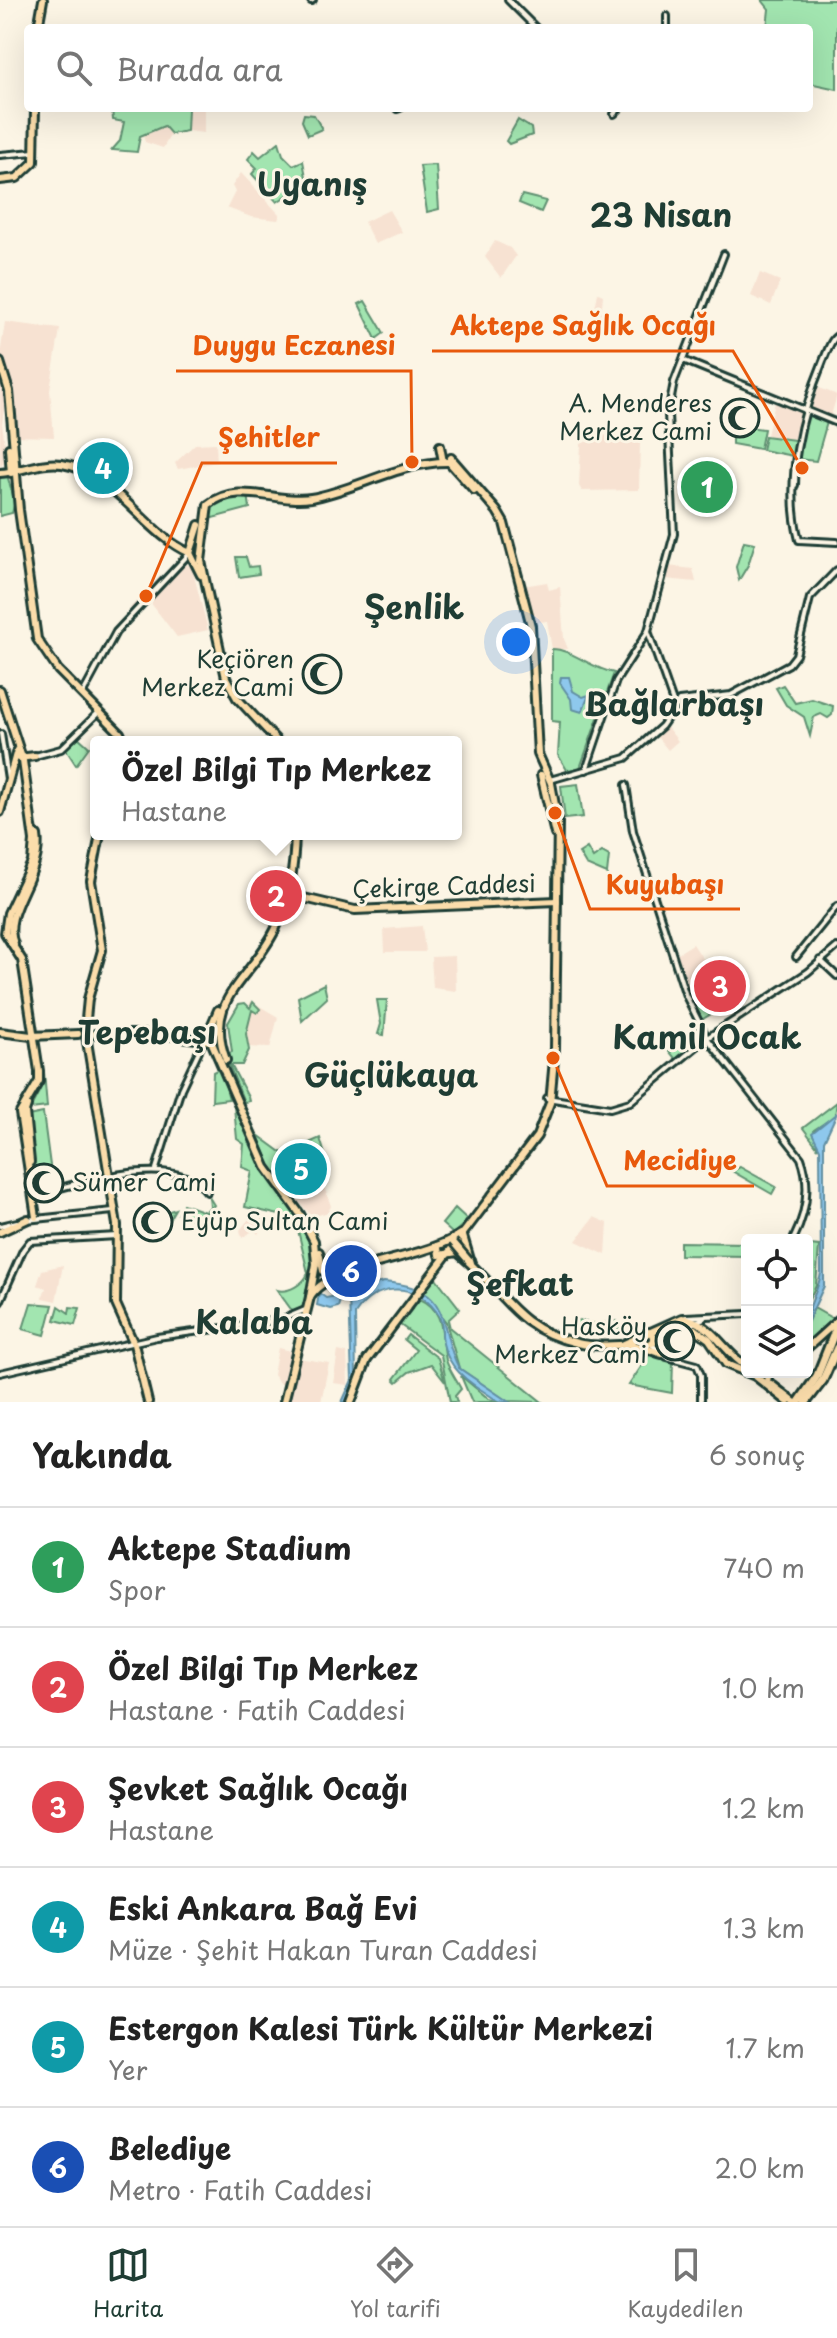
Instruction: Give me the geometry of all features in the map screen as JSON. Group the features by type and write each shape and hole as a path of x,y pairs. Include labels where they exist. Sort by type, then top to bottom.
{"highway":[{"path":"806,1402 823,1380 836,1344 837,1324"},
{"path":"796,1402 817,1376 836,1344"}],"main road":[{"path":"39,24 43,0"},
{"path":"0,180 24,173 37,152 35,112"},
{"path":"0,362 9,391 14,469 37,639 58,670 121,736"},
{"path":"0,370 7,397 14,469"},
{"path":"270,736 234,700 223,682 196,553 206,504 214,497 253,491 310,496 445,458 494,512 501,524 528,627 535,753 548,783 555,831 556,900 548,1098 546,1118 537,1136 367,1360 351,1402"},
{"path":"0,471 58,463 81,469 170,541 196,553"},
{"path":"17,491 20,478 29,468"},
{"path":"0,690 24,759 39,855 10,921 12,942 26,963 40,1076 20,1113 36,1217"},
{"path":"0,812 13,768 16,738"},
{"path":"13,768 24,759 35,756"},
{"path":"99,840 91,881 102,950 86,1018 88,1047 117,1236 116,1304 134,1344 148,1402"},
{"path":"284,1402 305,1310 318,1269 311,1231 266,1167 211,1034 229,998 274,933 288,892 292,840"},
{"name":"Çekirge Caddesi","path":"288,892 355,910 556,900"},
{"path":"0,1030 33,1035 78,1033"},
{"path":"95,1033 211,1034"},
{"path":"310,1297 320,1283 342,1274 424,1253 453,1242 538,1130 548,1098"},
{"path":"0,1229 28,1219"},
{"path":"463,1235 470,1261"},
{"path":"453,1242 507,1306 537,1328 577,1343 653,1347 679,1330 691,1328 700,1331 726,1364 755,1376 796,1402"},
{"path":"438,1248 439,1255 457,1252 470,1261"},
{"path":"424,1253 434,1256 435,1271"},
{"path":"318,1269 342,1274"},
{"path":"622,1345 682,1318 707,1325 741,1362"},
{"path":"813,1342 837,1324"},
{"path":"824,1331 836,1344"},
{"path":"645,1333 654,1336 653,1347"},
{"path":"764,1378 788,1402"}],"street":[{"path":"508,0 532,24"},
{"path":"667,16 667,24"},
{"path":"0,155 37,152"},
{"path":"586,770 616,681 648,631 673,543 668,414 683,360 724,254"},
{"path":"836,335 805,411 796,456 795,485 798,536 801,540 837,542"},
{"path":"683,360 837,423"},
{"path":"82,695 116,632 177,566 196,553"},
{"path":"548,783 626,758 662,726 674,705 693,698 731,695 789,664 796,655 810,598 837,570"},
{"path":"648,631 674,705"},
{"path":"35,756 61,749 99,712"},
{"path":"1,734 8,781"},
{"path":"626,785 633,831 684,992 707,1038 801,1158 806,1172 805,1202 795,1234"},
{"path":"796,957 837,906"},
{"path":"548,1098 619,1107 661,1079 707,1038 837,947"},
{"path":"820,960 837,976"},
{"path":"156,1169 181,1089 211,1034"},
{"path":"32,1196 156,1169 192,1180 207,1192"},
{"path":"28,1219 113,1211"},
{"path":"0,1302 30,1241 117,1236"},
{"path":"0,1373 199,1329 281,1320 305,1310"},
{"path":"682,1318 741,1314"},
{"path":"679,1330 710,1315"},
{"path":"707,1325 710,1315"},
{"path":"653,1347 697,1365 701,1375 701,1402"}],"shaded area":[{"path":"188,112 204,112 204,133 187,131"},
{"path":"165,125 171,134 163,148 145,142 143,135"},
{"path":"241,173 280,215 278,220 251,217 227,208 235,192 232,186"},
{"path":"389,210 402,232 375,244 364,222"},
{"path":"495,241 510,248 516,256 501,278 485,257"},
{"path":"760,273 780,281 771,305 751,296"},
{"path":"598,293 603,295 600,327 591,327"},
{"path":"5,322 60,329 50,390 54,437 13,436 9,382 0,355"},
{"path":"0,375 6,395 2,424 7,459 0,466"},
{"path":"817,387 837,395 830,419 806,410"},
{"path":"775,402 801,411 794,440 767,435"},
{"path":"601,435 640,439 639,490 582,491 579,486 581,444"},
{"path":"216,443 217,462 178,469 175,463 195,444"},
{"path":"191,564 208,630 177,637 150,602 137,615 130,608 161,575 160,579 165,584 182,566"},
{"path":"668,566 693,569 696,582 665,579"},
{"path":"547,582 549,590 560,587 564,639 568,649 552,649 547,621 533,623 523,586"},
{"path":"666,726 678,741 668,750 657,737"},
{"path":"422,926 425,952 385,952 384,929"},
{"path":"693,944 715,977 688,993 675,955"},
{"path":"455,956 456,991 433,988 431,957"},
{"path":"251,1001 278,1017 270,1048 246,1047 246,1017"},
{"path":"314,1188 325,1189 331,1206 328,1212 312,1217 292,1194"},
{"path":"253,1214 267,1218 258,1234 254,1230 242,1238 240,1230"},
{"path":"594,1217 608,1223 606,1255 576,1241"},
{"path":"63,1265 56,1301 42,1298 46,1288 37,1285 42,1270"},
{"path":"278,1348 290,1351 286,1384 280,1384 273,1375"},
{"path":"338,1351 347,1353 348,1385 333,1383"},
{"path":"298,1358 329,1363 321,1402 290,1402"}],"green space":[{"path":"762,0 837,0 837,89 813,84 813,24 767,24 769,9"},
{"path":"112,112 188,112 187,131 171,134 164,126 140,136 137,152 112,150 120,141 124,122 113,120"},
{"path":"304,114 314,115 322,129 308,135 302,121"},
{"path":"518,120 531,128 532,135 509,144 506,141"},
{"path":"279,142 283,155 293,165 303,161 307,182 277,202 252,174 257,168 248,159 254,151 260,157"},
{"path":"436,165 439,209 427,212 420,166"},
{"path":"522,195 546,201 541,212 519,203"},
{"path":"365,301 384,333 376,339 359,304"},
{"path":"806,414 827,422 816,461 797,459"},
{"path":"732,425 764,429 760,449 732,444"},
{"path":"765,436 795,440 793,456 762,450"},
{"path":"691,474 725,477 723,500 689,497"},
{"path":"7,475 15,502 12,513 0,516 0,476"},
{"path":"248,494 250,508 209,519 209,506 219,500"},
{"path":"744,541 755,543 739,580 736,567"},
{"path":"236,557 246,557 249,567 258,566 259,574 239,577"},
{"path":"552,649 614,673 580,768 567,770 558,755 560,722 552,721"},
{"path":"783,685 795,703 812,699 833,706 832,715 828,718 821,714 814,717 810,736 804,717 786,705 776,688"},
{"path":"77,736 89,747 76,765 65,748"},
{"path":"578,784 583,817 565,819 561,786"},
{"path":"587,848 593,858 602,852 609,856 607,874 586,865 579,853"},
{"path":"324,984 327,998 302,1021 298,997"},
{"path":"706,988 718,1010 701,1020 691,998"},
{"path":"377,1000 387,1000 384,1035 378,1034 381,1024"},
{"path":"253,1002 260,1009 257,1013 252,1010 246,1034 249,1050 242,1065 231,1065 248,1097 249,1101 244,1102 225,1055 232,1052 228,1023 239,1004 245,1003 250,1008"},
{"path":"697,1035 701,1042 678,1062 669,1051 684,1039"},
{"path":"221,1068 229,1099 212,1101 213,1072"},
{"path":"44,1072 47,1107 30,1109 43,1084"},
{"path":"233,1096 263,1169 306,1230 292,1218 245,1207 252,1171 242,1167 244,1144 237,1139"},
{"path":"837,1102 835,1116 814,1130 818,1148 803,1128"},
{"path":"43,1113 51,1173 35,1177 28,1116"},
{"path":"258,1135 284,1154 320,1138 329,1168 318,1169 314,1188 292,1194 270,1165"},
{"path":"740,1167 776,1187 772,1194 732,1171"},
{"path":"209,1197 214,1205 198,1221 178,1214 183,1204 205,1212 210,1207"},
{"path":"455,1208 468,1220 453,1234 442,1224"},
{"path":"175,1209 159,1237 138,1229 140,1223 158,1228 161,1214"},
{"path":"297,1226 310,1233 313,1269 303,1307 293,1312 277,1290 295,1287 308,1273"},
{"path":"680,1242 741,1243 741,1256 680,1255"},
{"path":"813,1245 819,1246 813,1292"},
{"path":"436,1278 460,1309 448,1320 450,1328 542,1402 507,1401 459,1368 446,1322 423,1294"},
{"path":"420,1299 438,1317 446,1360 461,1389 455,1396 457,1402 450,1402 441,1355 399,1324"},
{"path":"31,1303 53,1305 45,1335 23,1329"},
{"path":"59,1306 69,1313 70,1307 80,1308 75,1325 55,1320"},
{"path":"813,1310 835,1320 813,1338"},
{"path":"572,1319 596,1324 617,1321 621,1329 570,1325"},
{"path":"408,1335 438,1358 445,1382 431,1364 409,1372 397,1382 394,1379 416,1350 404,1340"},
{"path":"651,1352 673,1362 672,1393 629,1385"},
{"path":"461,1376 489,1399 500,1402 472,1402"}],"water":[{"path":"561,677 569,677 573,691 583,697 589,695 582,712 572,709 571,699 560,683"},
{"path":"837,1113 824,1141 824,1286 813,1310 821,1272 820,1149 812,1133"},
{"path":"384,1282 423,1292 434,1301 459,1368 509,1402 492,1398 455,1368 443,1344 439,1317 427,1301 416,1294 394,1290 373,1296 355,1314 356,1385 348,1402 342,1402 352,1380 349,1296 358,1288"},
{"path":"319,1293 326,1298 336,1296 340,1301 338,1307 330,1309 317,1305"}],"place":[{"name":"A. Menderes Merkez Cami","path":"740,418"},
{"name":"Duygu Eczanesi","path":"412,462"},
{"name":"Eski Ankara Bağ Evi","path":"103,468"},
{"name":"Aktepe Sağlık Ocağı","path":"802,468"},
{"name":"Aktepe Stadium","path":"707,487"},
{"name":"Şehitler","path":"146,596"},
{"name":"Keçiören Merkez Cami","path":"322,674"},
{"name":"Kuyubaşı","path":"555,813"},
{"name":"Özel Bilgi Tıp Merkez","path":"276,896"},
{"name":"Şevket Sağlık Ocağı","path":"720,986"},
{"name":"Mecidiye","path":"553,1058"},
{"name":"Estergon Kalesi Türk Kültür Merkezi","path":"301,1169"},
{"name":"Sümer Cami","path":"44,1183"},
{"name":"Eyüp Sultan Cami","path":"153,1222"},
{"name":"Belediye","path":"351,1271"},
{"name":"Hasköy Merkez Cami","path":"675,1341"}],"district":[{"name":"Uyanış","path":"312,185"},
{"name":"23 Nisan","path":"661,216"},
{"name":"Şenlik","path":"414,608"},
{"name":"Bağlarbaşı","path":"674,705"},
{"name":"Tepebaşı","path":"147,1033"},
{"name":"Kamil Ocak","path":"707,1038"},
{"name":"Güçlükaya","path":"391,1076"},
{"name":"Şefkat","path":"520,1285"},
{"name":"Kalaba","path":"254,1323"}]}
